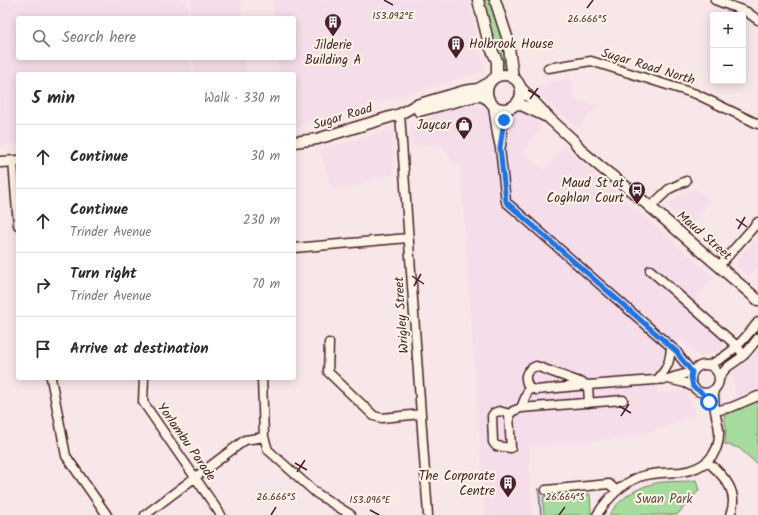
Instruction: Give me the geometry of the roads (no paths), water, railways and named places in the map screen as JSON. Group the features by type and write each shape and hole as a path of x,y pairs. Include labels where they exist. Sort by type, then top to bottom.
{"main road":[{"path":"478,0 489,44 497,61 493,79 486,92 491,103"},
{"path":"495,0 508,40 513,78"},
{"path":"508,75 513,78 520,87 521,92 513,106 498,108 482,96 476,96 411,114 400,114 416,105 464,91 478,89 493,79 508,75"},
{"name":"Maud Street","path":"520,87 550,119 572,139 606,164 634,193 758,300"},
{"name":"Maud Street","path":"513,106 550,119"},
{"name":"Sugar Road","path":"296,142 317,139 400,114"},
{"path":"0,162 15,161"}],"street":[{"path":"715,0 747,12 758,20"},
{"name":"Sugar Road North","path":"548,68 590,61 696,94 758,124"},
{"path":"491,103 500,148"},
{"path":"513,106 503,121 500,148 504,196 506,202 674,350 692,372 691,377 693,387"},
{"name":"Wrigley Street","path":"400,114 428,515"},
{"path":"15,161 16,182"},
{"path":"650,207 669,189 686,180"},
{"path":"719,266 758,222"},
{"path":"296,248 408,238"},
{"path":"650,270 738,347 743,355"},
{"path":"588,384 536,366 530,368 526,374 525,381 529,388 536,390 588,384 668,379 692,372 697,367 720,360 738,347 758,322"},
{"path":"701,392 706,393 713,390 716,387 722,372 743,355 758,338"},
{"path":"329,343 328,372 374,416 382,418 421,414"},
{"path":"674,350 694,362 716,370 719,379"},
{"path":"657,380 665,370 674,350"},
{"path":"668,379 685,383 701,392 715,411"},
{"path":"51,380 66,456 107,515"},
{"name":"Yorlambu Parade","path":"144,380 143,402 196,476 221,515"},
{"path":"262,380 264,437 266,444 274,456 307,486 328,502 351,515"},
{"path":"588,384 589,403"},
{"path":"521,408 529,388"},
{"path":"597,515 617,490 629,482 661,472 682,472 697,468 708,462 717,446 719,433 713,390"},
{"path":"715,411 732,407 758,396"},
{"path":"510,414 505,412 496,412 492,416 493,442 496,446 511,448 509,422 510,414 521,408 623,400"},
{"path":"145,515 245,440 264,437"},
{"path":"708,462 720,472 729,483 733,508 730,515"},
{"path":"546,490 609,484 617,490"}],"waterway":[{"path":"539,489 541,515"}],"place":[{"name":"Jilderie Building A","path":"333,37"},
{"name":"Holbrook House","path":"456,59"},
{"name":"Jaycar","path":"464,140"},
{"name":"Maud St at Coghlan Court","path":"637,205"},
{"name":"The Corporate Centre","path":"508,498"}],"park label":[{"name":"Swan Park","path":"664,499"}]}
